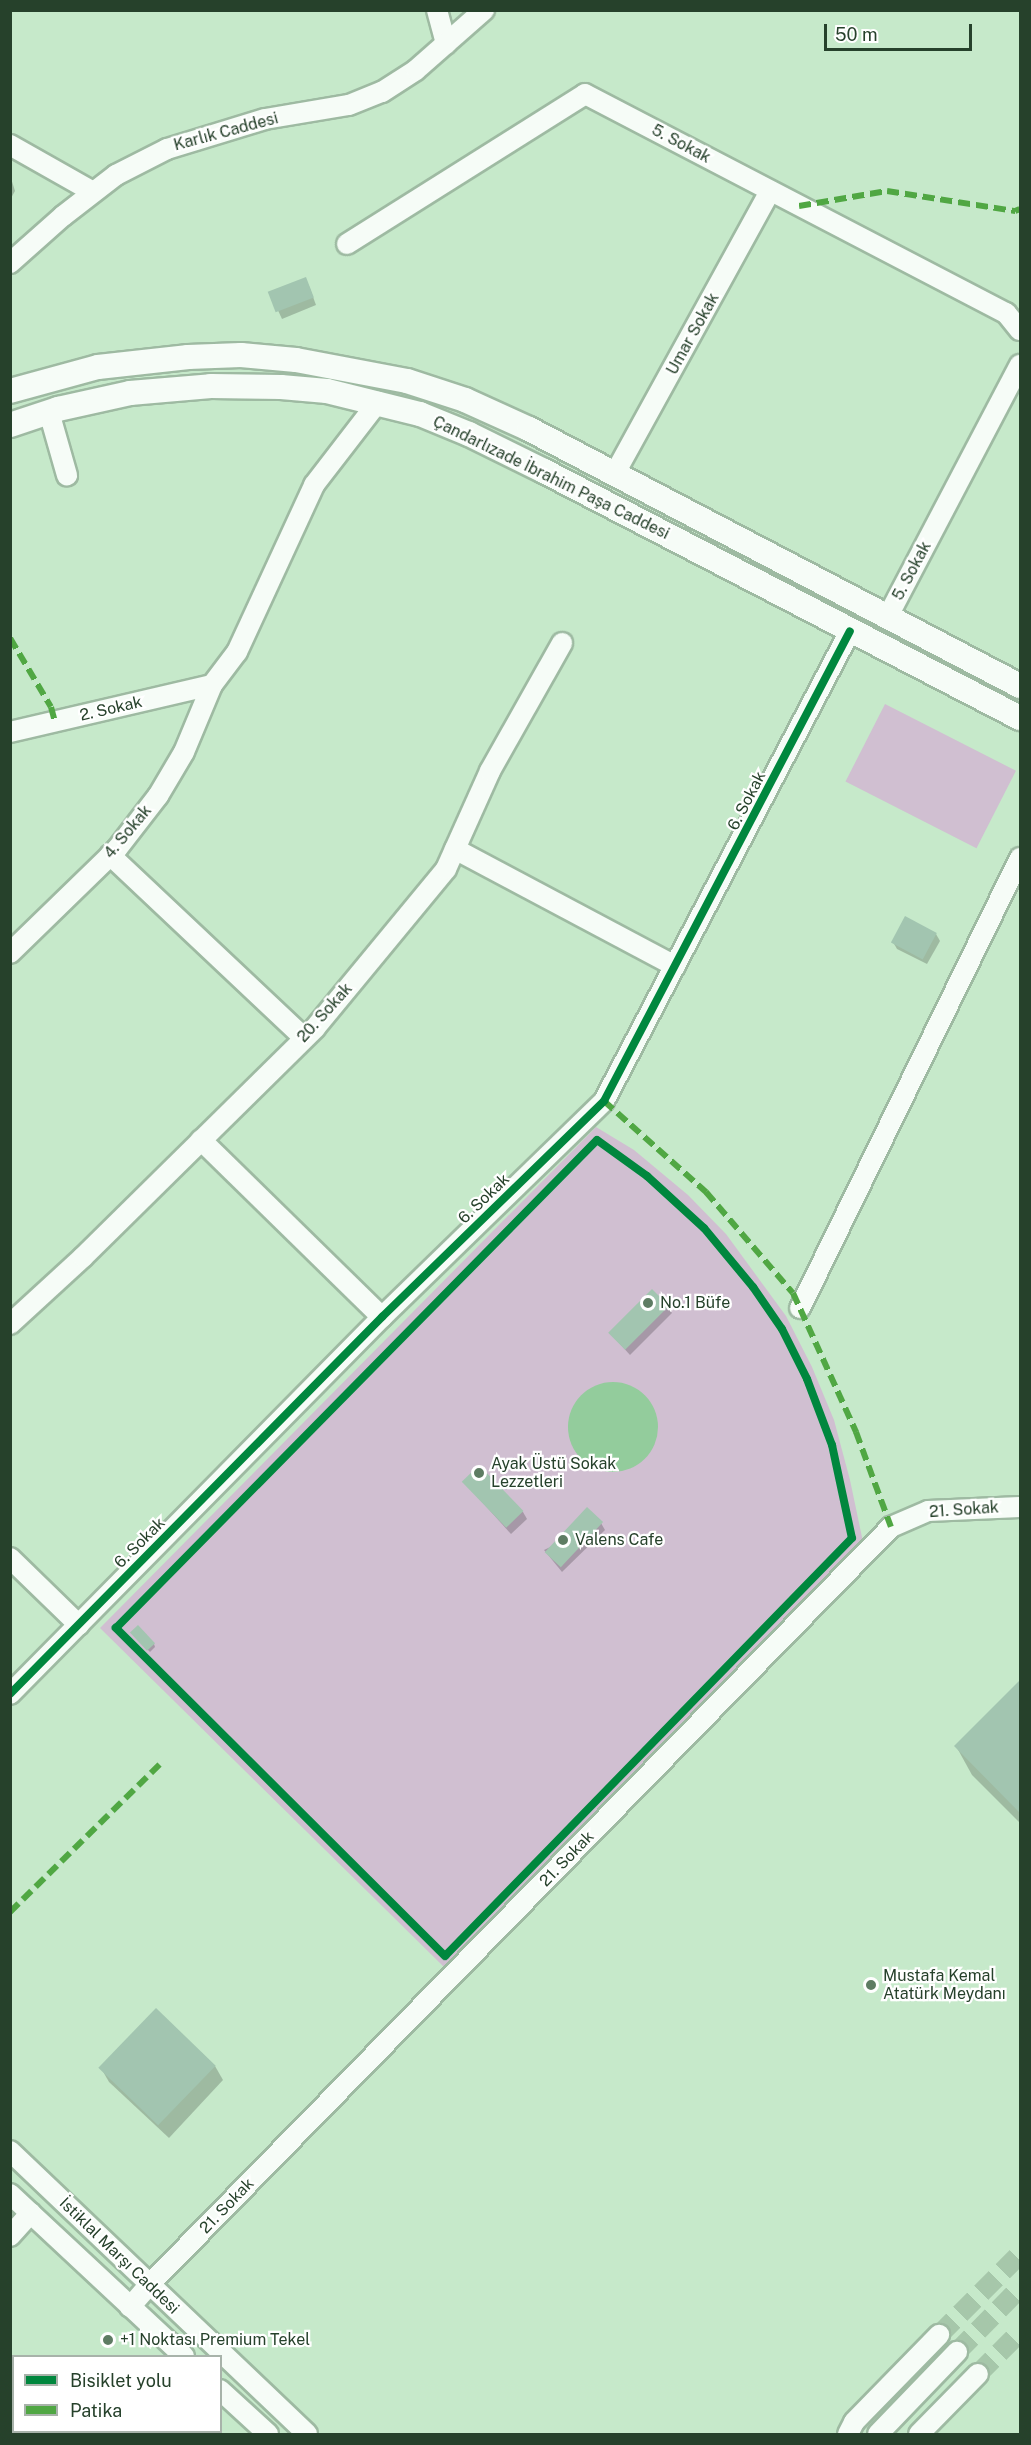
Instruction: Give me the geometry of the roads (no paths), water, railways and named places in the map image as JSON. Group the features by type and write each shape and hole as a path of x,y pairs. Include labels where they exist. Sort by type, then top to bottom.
{"main road":[{"name":"Çandarlızade İbrahim Paşa Caddesi","path":"10,391 98,367 147,360 241,355 296,360 407,381 465,400 529,429 1020,686"},
{"name":"Çandarlızade İbrahim Paşa Caddesi","path":"10,425 49,412 130,393 211,386 281,387 327,391 420,414 469,434 1020,718"}],"street":[{"path":"437,10 446,44"},
{"name":"Karlık Caddesi","path":"10,263 116,175 167,149 265,119 349,105 382,92 416,70 484,10"},
{"name":"5. Sokak","path":"347,244 585,94 1006,313 1020,330"},
{"path":"10,145 93,192"},
{"name":"Umar Sokak","path":"614,475 770,191"},
{"name":"5. Sokak","path":"887,618 1020,365"},
{"name":"4. Sokak","path":"10,953 110,855 158,796 184,753 212,685 237,652 314,485 378,402"},
{"path":"49,412 67,475"},
{"name":"6. Sokak","path":"10,1694 382,1317 604,1101 850,631"},
{"name":"20. Sokak","path":"10,1324 83,1257 304,1038 446,869 490,771 562,643"},
{"name":"2. Sokak","path":"10,732 212,685"},
{"path":"455,849 675,966"},
{"path":"110,855 304,1038"},
{"path":"800,1308 1020,858"},
{"path":"201,1140 382,1317"},
{"name":"21. Sokak","path":"130,2307 148,2285 891,1527 928,1511 1020,1507"},
{"path":"10,1558 79,1624"},
{"name":"İstiklal Marşı Caddesi","path":"10,2151 148,2285 307,2434"},
{"name":"İstiklal Marşı Caddesi","path":"10,2194 183,2355"},
{"path":"10,2236 31,2213"},
{"path":"848,2434 854,2422 939,2335"},
{"path":"878,2434 957,2352"},
{"path":"919,2434 978,2374"},
{"path":"222,2392 258,2431"}],"tunnel":[{"path":"939,2335 1020,2254"},
{"path":"957,2352 1020,2288"},
{"path":"978,2374 1020,2332"}],"place":[{"name":"No.1 Büfe","path":"648,1303"},
{"name":"Ayak Üstü Sokak Lezzetleri","path":"479,1473"},
{"name":"Valens Cafe","path":"563,1540"},
{"name":"Mustafa Kemal Atatürk Meydanı","path":"871,1985"},
{"name":"+1 Noktası Premium Tekel","path":"108,2340"}]}
